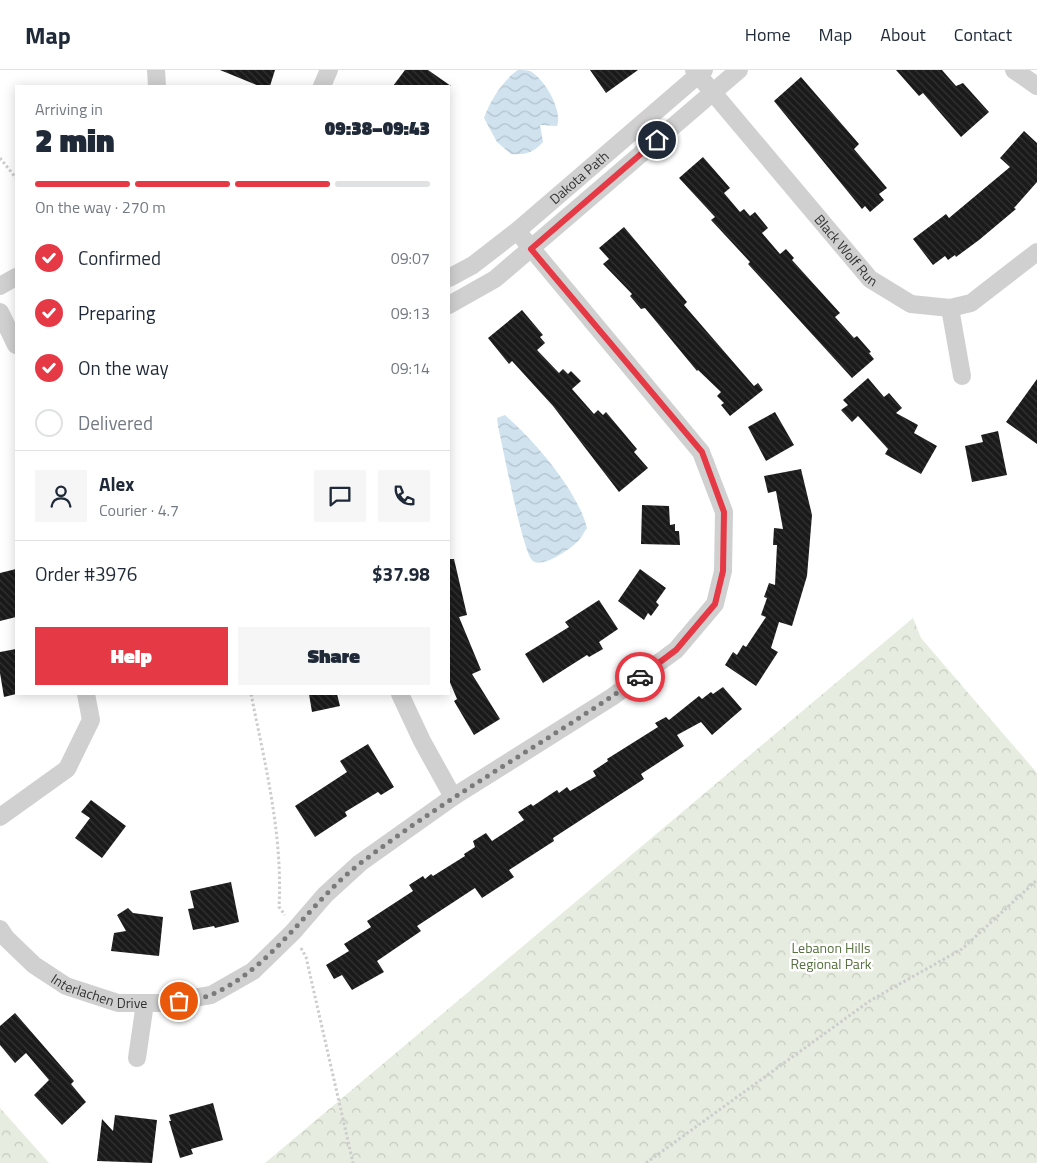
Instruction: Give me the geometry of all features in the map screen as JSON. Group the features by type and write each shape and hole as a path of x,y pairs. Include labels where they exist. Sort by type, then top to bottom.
{"street":[{"path":"156,70 157,85"},
{"path":"322,85 329,70"},
{"name":"Dakota Path","path":"450,304 496,279 739,70"},
{"path":"1014,70 1037,86"},
{"name":"Dakota Path","path":"450,277 473,265 517,231 699,72"},
{"name":"Black Wolf Run","path":"699,72 870,279 911,304 950,308 971,303 1037,252"},
{"name":"Interlachen Drive","path":"0,929 6,938 34,965 66,986 118,1003 163,1004 211,995 253,971 293,932 325,895 360,863 453,797 612,697 676,650 715,604 723,571 724,512 702,452 517,231"},
{"path":"0,286 15,278"},
{"path":"950,308 962,376"},
{"path":"0,312 15,343"},
{"path":"0,818 67,769 91,720 86,695"},
{"path":"400,695 422,741 453,797"},
{"path":"138,1058 145,1003"}],"path":[{"path":"0,158 15,177"},
{"path":"251,695 273,801 281,876 279,907 288,919 306,957 353,1163"},
{"path":"646,1163 872,1000 962,949 1037,880"}],"green space":[{"name":"Lebanon Hills Regional Park","path":"913,618 921,638 1037,773 1037,1163 265,1163"},
{"path":"0,1108 49,1163 0,1163"}],"water":[{"path":"518,70 530,71 547,88 555,104 558,120 557,126 540,125 543,142 536,149 525,154 511,154 497,142 484,118 498,91 507,79"},
{"path":"505,415 529,438 554,467 574,498 587,528 579,540 569,549 542,562 532,560 518,518 498,426 497,418"}],"building":[{"path":"220,70 275,70 270,85 257,85"},
{"path":"405,70 428,70 450,85 394,85"},
{"path":"590,70 638,70 606,93"},
{"path":"896,70 942,70 956,86 963,83 989,112 961,137 923,93 919,96"},
{"path":"801,77 859,144 854,149 887,188 879,194 884,200 870,212 865,206 862,209 774,101"},
{"path":"1024,131 1037,143 1037,182 1014,208 1016,209 979,240 956,257 955,255 948,260 945,256 933,265 913,239 946,214 949,218 1010,167 1000,158"},
{"path":"703,157 730,188 724,193 740,212 744,209 750,216 755,212 768,228 762,233 780,254 786,249 794,258 792,260 840,313 835,317 854,338 857,336 871,352 869,353 874,359 852,378 748,264 750,262 711,220 715,217 679,178"},
{"path":"624,227 687,302 684,305 754,386 758,383 763,390 730,416 721,405 724,403 717,396 721,392 697,371 645,308 641,309 630,296 632,294 603,264 609,259 599,248"},
{"path":"522,310 543,335 540,337 545,343 537,350 559,373 563,369 568,374 571,371 581,381 572,389 594,414 598,410 603,415 606,412 637,449 634,452 648,468 619,492 553,406 512,361 509,364 488,338"},
{"path":"868,378 884,397 889,393 902,408 896,413 918,425 914,433 937,446 921,474 885,454 888,449 858,416 852,422 841,410 848,405 843,400"},
{"path":"1037,379 1037,444 1006,422"},
{"path":"775,412 794,445 766,461 748,427"},
{"path":"998,431 1007,475 972,482 965,446 983,442 981,435"},
{"path":"801,469 812,515 807,576 792,626 779,622 771,648 778,652 756,686 725,665 733,652 737,655 743,645 746,647 766,617 761,615 767,598 764,597 769,583 775,585 777,545 773,545 774,528 783,529 776,491 768,493 764,476"},
{"path":"642,505 669,506 670,525 675,524 675,531 679,531 680,545 641,544"},
{"path":"450,559 454,559 467,615 459,617 481,670 472,674 500,719 474,735 454,701 457,699 450,682"},
{"path":"15,569 15,617 0,621 0,573"},
{"path":"640,569 666,588 656,602 659,605 651,616 648,613 644,620 618,601"},
{"path":"599,600 618,629 599,642 603,649 589,657 587,655 543,683 525,654 569,627 565,622"},
{"path":"15,649 15,694 4,697 0,673 0,652"},
{"path":"723,687 742,709 712,735 701,722 677,735 684,746 641,774 644,779 553,838 554,841 509,870 514,877 482,898 475,888 417,926 421,931 377,961 384,972 352,990 342,975 334,979 326,965 349,951 344,944 371,927 367,921 413,891 409,885 423,876 425,879 431,874 433,876 465,856 464,854 475,847 473,841 486,833 492,841 524,820 518,812 531,804 533,806 557,790 559,793 567,787 570,791 596,776 593,771 608,761 607,759 658,727 655,723 666,717 669,720 699,696 702,699 711,692 713,694"},
{"path":"309,695 337,695 340,706 312,712"},
{"path":"368,744 394,787 381,795 378,792 345,812 347,816 315,837 295,806 347,772 340,761"},
{"path":"91,800 126,826 102,858 75,838 90,818 81,812"},
{"path":"231,882 239,922 215,928 214,926 193,930 188,909 194,908 190,891"},
{"path":"128,908 133,913 163,917 159,956 111,951 114,933 126,931 117,915"},
{"path":"15,1013 74,1081 71,1084 86,1102 62,1125 34,1095 49,1080 26,1053 15,1063 0,1045 0,1026"},
{"path":"213,1103 223,1140 191,1149 193,1154 180,1158 169,1115"},
{"path":"115,1115 157,1120 152,1163 97,1161 102,1119 113,1131"}],"way so far":[{"path":"179,1001 211,995 253,971 293,932 325,895 360,863 453,797 612,697 640,677"}],"route":[{"path":"640,677 676,650 715,604 723,571 724,512 702,452 531,249 657,140"}]}
